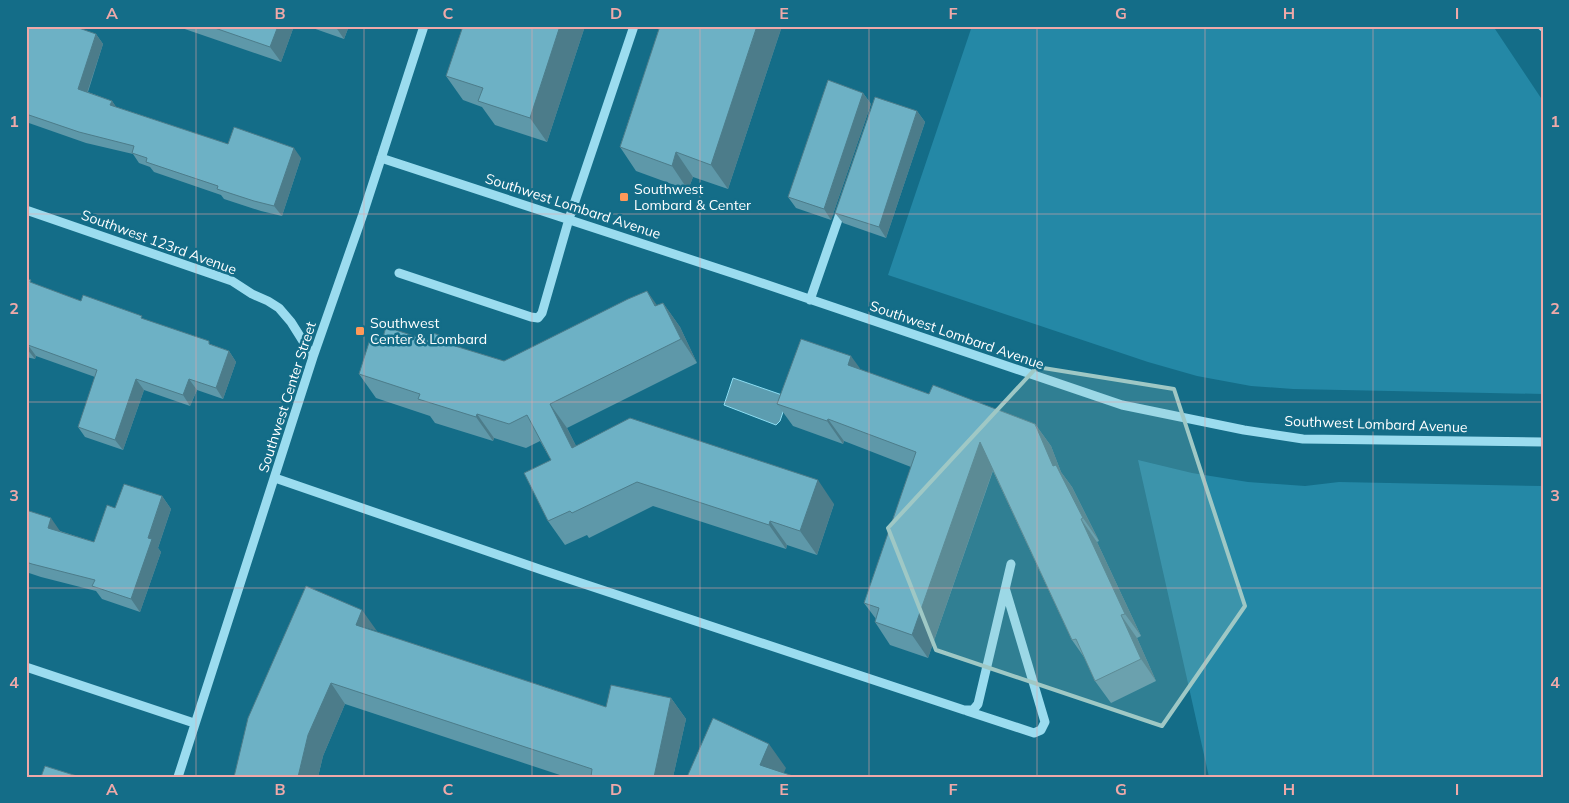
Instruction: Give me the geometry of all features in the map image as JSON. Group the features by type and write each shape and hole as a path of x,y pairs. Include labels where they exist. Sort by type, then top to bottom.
{"street":[{"name":"Southwest Center Street","path":"178,777 313,356 424,26"},
{"path":"399,273 538,318 542,313 569,219 634,26"},
{"name":"Southwest Lombard Avenue","path":"381,158 569,219 1122,405 1244,430 1303,438 1543,442"},
{"path":"810,300 846,198"},
{"name":"Southwest 123rd Avenue","path":"26,210 232,281 279,308 291,322 313,356"},
{"path":"275,478 542,570 1034,732 1041,730 1045,722 1006,589"},
{"path":"964,710 972,710 978,704 1011,564"},
{"path":"26,667 194,723"}],"highlighted area":[{"path":"1037,367 1174,389 1245,606 1162,726 936,650 888,528"}],"shaded area":[{"path":"972,26 1493,26 1543,101 1543,394 1293,389 1251,386 1197,376 1148,362 888,275"},
{"path":"733,378 788,397 780,421 776,425 724,405"},
{"path":"1138,460 1192,473 1248,482 1305,486 1339,482 1543,486 1543,777 1209,777"}],"building":[{"path":"26,26 73,26 96,34 78,89 112,101 110,105 228,144 234,127 294,148 274,206 217,189 218,186 146,162 147,158 132,153 134,146 79,132 26,114"},
{"path":"209,26 278,26 270,47"},
{"path":"463,26 560,26 530,118 478,101 483,88 446,76"},
{"path":"660,26 757,26 711,165 676,152 672,166 620,147"},
{"path":"828,80 863,93 824,209 788,197"},
{"path":"875,97 917,111 879,227 835,213"},
{"path":"26,278 31,280 30,282 81,301 83,295 142,316 141,318 209,341 209,344 229,351 216,388 189,379 183,395 136,379 115,440 78,427 97,370 28,345 26,348"},
{"path":"647,291 655,306 663,303 681,339 550,404 572,448 630,418 818,480 800,531 770,521 769,525 637,482 572,513 570,511 548,521 524,473 551,460 527,415 509,424 477,414 476,417 418,399 420,394 359,374 372,333 383,337 386,327 430,341 433,333 456,341 455,346 504,361"},
{"path":"801,339 851,356 848,365 929,394 933,385 1035,424 1053,466 1056,465 1083,518 1081,519 1125,614 1121,615 1141,659 1095,681 1076,639 1072,640 980,442 912,635 875,622 879,608 864,603 916,452 828,419 827,421 777,404"},
{"path":"124,484 162,496 148,538 152,539 131,599 92,586 95,580 26,562 26,510 51,518 48,528 94,542 107,505 115,508"},
{"path":"306,586 362,610 356,625 606,707 611,685 671,698 654,777 591,777 592,769 331,683 308,735 298,777 234,777 248,718"},
{"path":"713,718 769,744 760,765 796,777 687,777"},
{"path":"45,766 80,777 41,777"}],"place":[{"name":"Southwest Lombard & Center","path":"624,197"},
{"name":"Southwest Center & Lombard","path":"360,331"}]}
